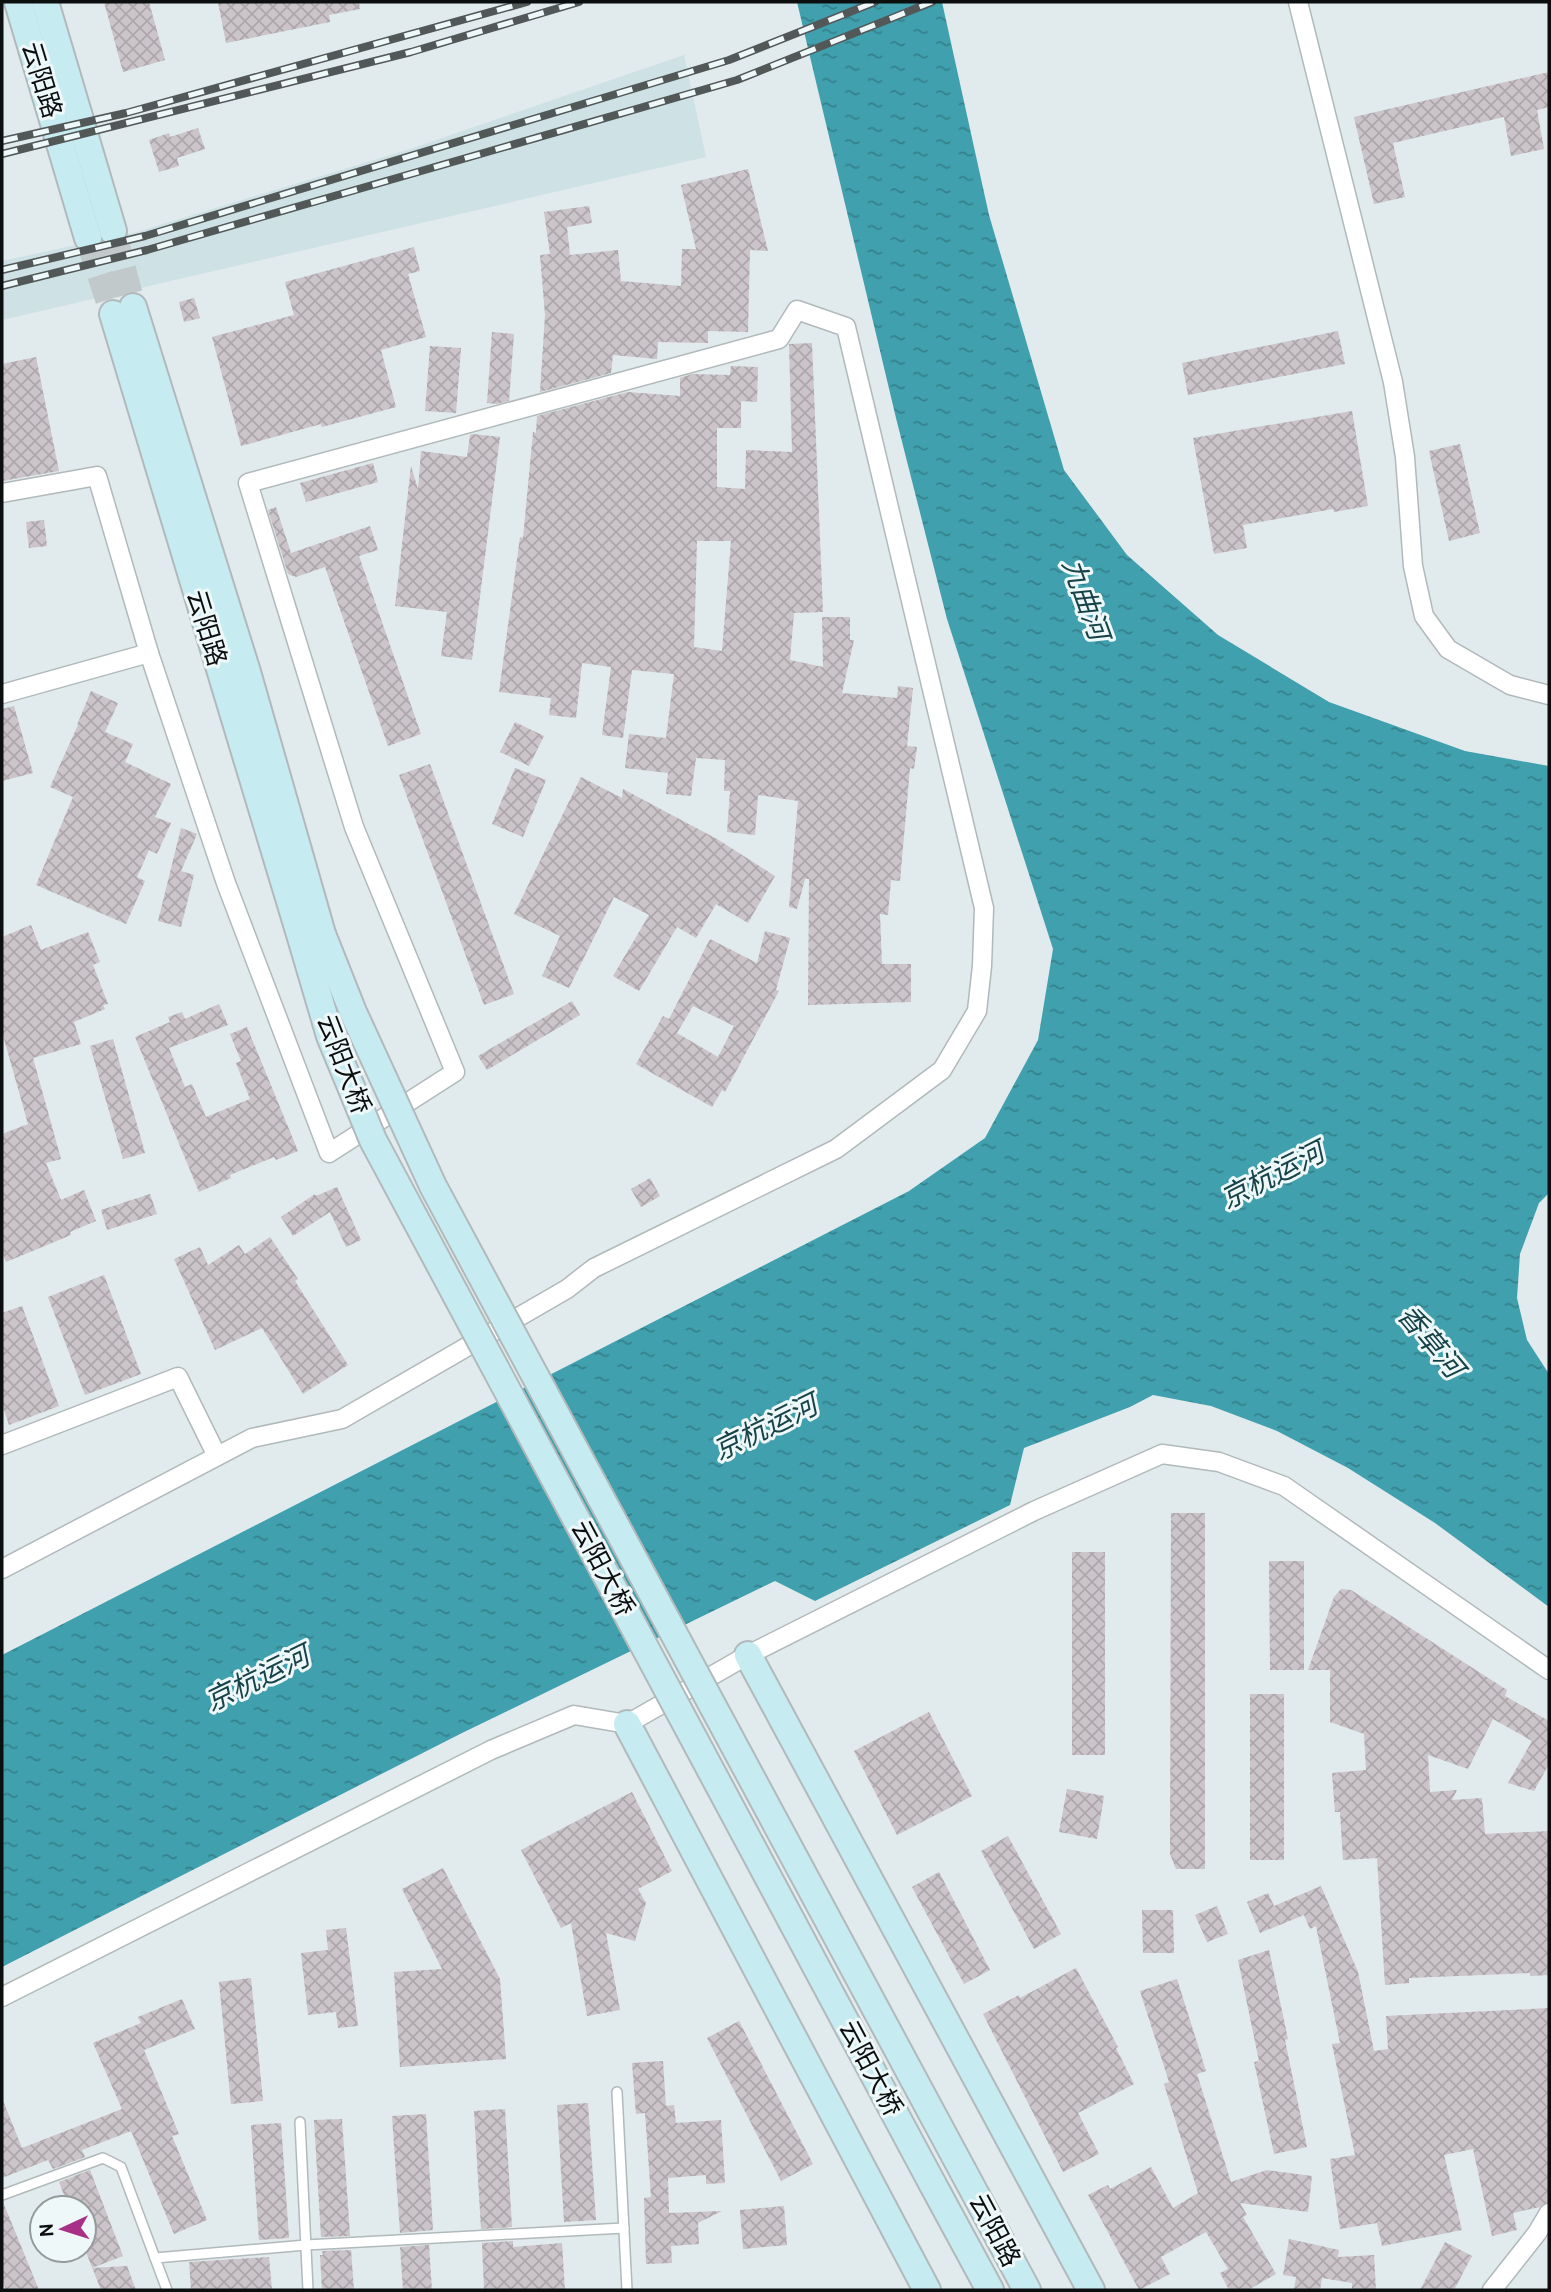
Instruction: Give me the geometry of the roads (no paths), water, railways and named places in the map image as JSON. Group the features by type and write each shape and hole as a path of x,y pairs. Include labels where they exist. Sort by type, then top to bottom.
{"street":[{"name":"云阳路","path":"18,2 101,235 45,2"},
{"path":"1298,2 1393,382 1405,457 1413,566 1424,616 1448,649 1510,685 1549,695"},
{"name":"云阳路","path":"123,310 247,672 312,937"},
{"path":"2,493 97,476 149,653 226,883 328,1153 455,1072 354,827 248,483 779,339 797,310 846,327 984,908 977,1011 942,1070 836,1149 594,1268 566,1289 342,1419 252,1438 2,1569"},
{"path":"2,694 149,653"},
{"name":"云阳大桥","path":"312,937 353,1012 432,1186 963,2171"},
{"name":"云阳大桥","path":"312,937 330,1036 373,1140 932,2183"},
{"path":"2,1445 178,1377 217,1456"},
{"path":"2,1997 491,1750 574,1716 627,1724 748,1655 1034,1511 1162,1454 1219,1462 1284,1486 1549,1670"},
{"path":"748,1655 1091,2290"},
{"path":"627,1724 927,2290"},
{"name":"云阳路","path":"963,2171 1027,2290"},
{"name":"云阳路","path":"932,2183 990,2290"},
{"path":"1492,2290 1537,2233 1549,2213"}],"lane":[{"path":"617,2092 627,2290"},
{"path":"300,2122 308,2290"},
{"path":"2,2195 103,2158 121,2167 167,2290"},
{"path":"155,2258 306,2245 624,2228"}],"water":[{"path":"797,2 942,2 989,215 1064,470 1127,555 1218,635 1329,702 1465,751 1549,766 1549,1193 1539,1203 1520,1254 1517,1298 1527,1340 1549,1374 1549,1607 1435,1523 1348,1468 1277,1431 1211,1406 1153,1395 1130,1407 1024,1448 1010,1505 815,1601 775,1581 462,1733 2,1967 2,1655 909,1191 985,1138 1038,1040 1053,949 947,619"}],"tunnel":[{"path":"113,231 133,307"},
{"path":"88,238 113,314"}],"railway":[{"path":"2,141 126,113 527,2"},
{"path":"2,154 411,52 579,2"},
{"path":"2,270 145,236 729,60 875,2"},
{"path":"2,286 147,250 737,80 932,2"}],"water label":[{"name":"九曲河","path":"1086,599"},
{"name":"京杭运河","path":"1272,1175"},
{"name":"香草河","path":"1431,1341"},
{"name":"京杭运河","path":"765,1427"},
{"name":"京杭运河","path":"257,1678"}]}
